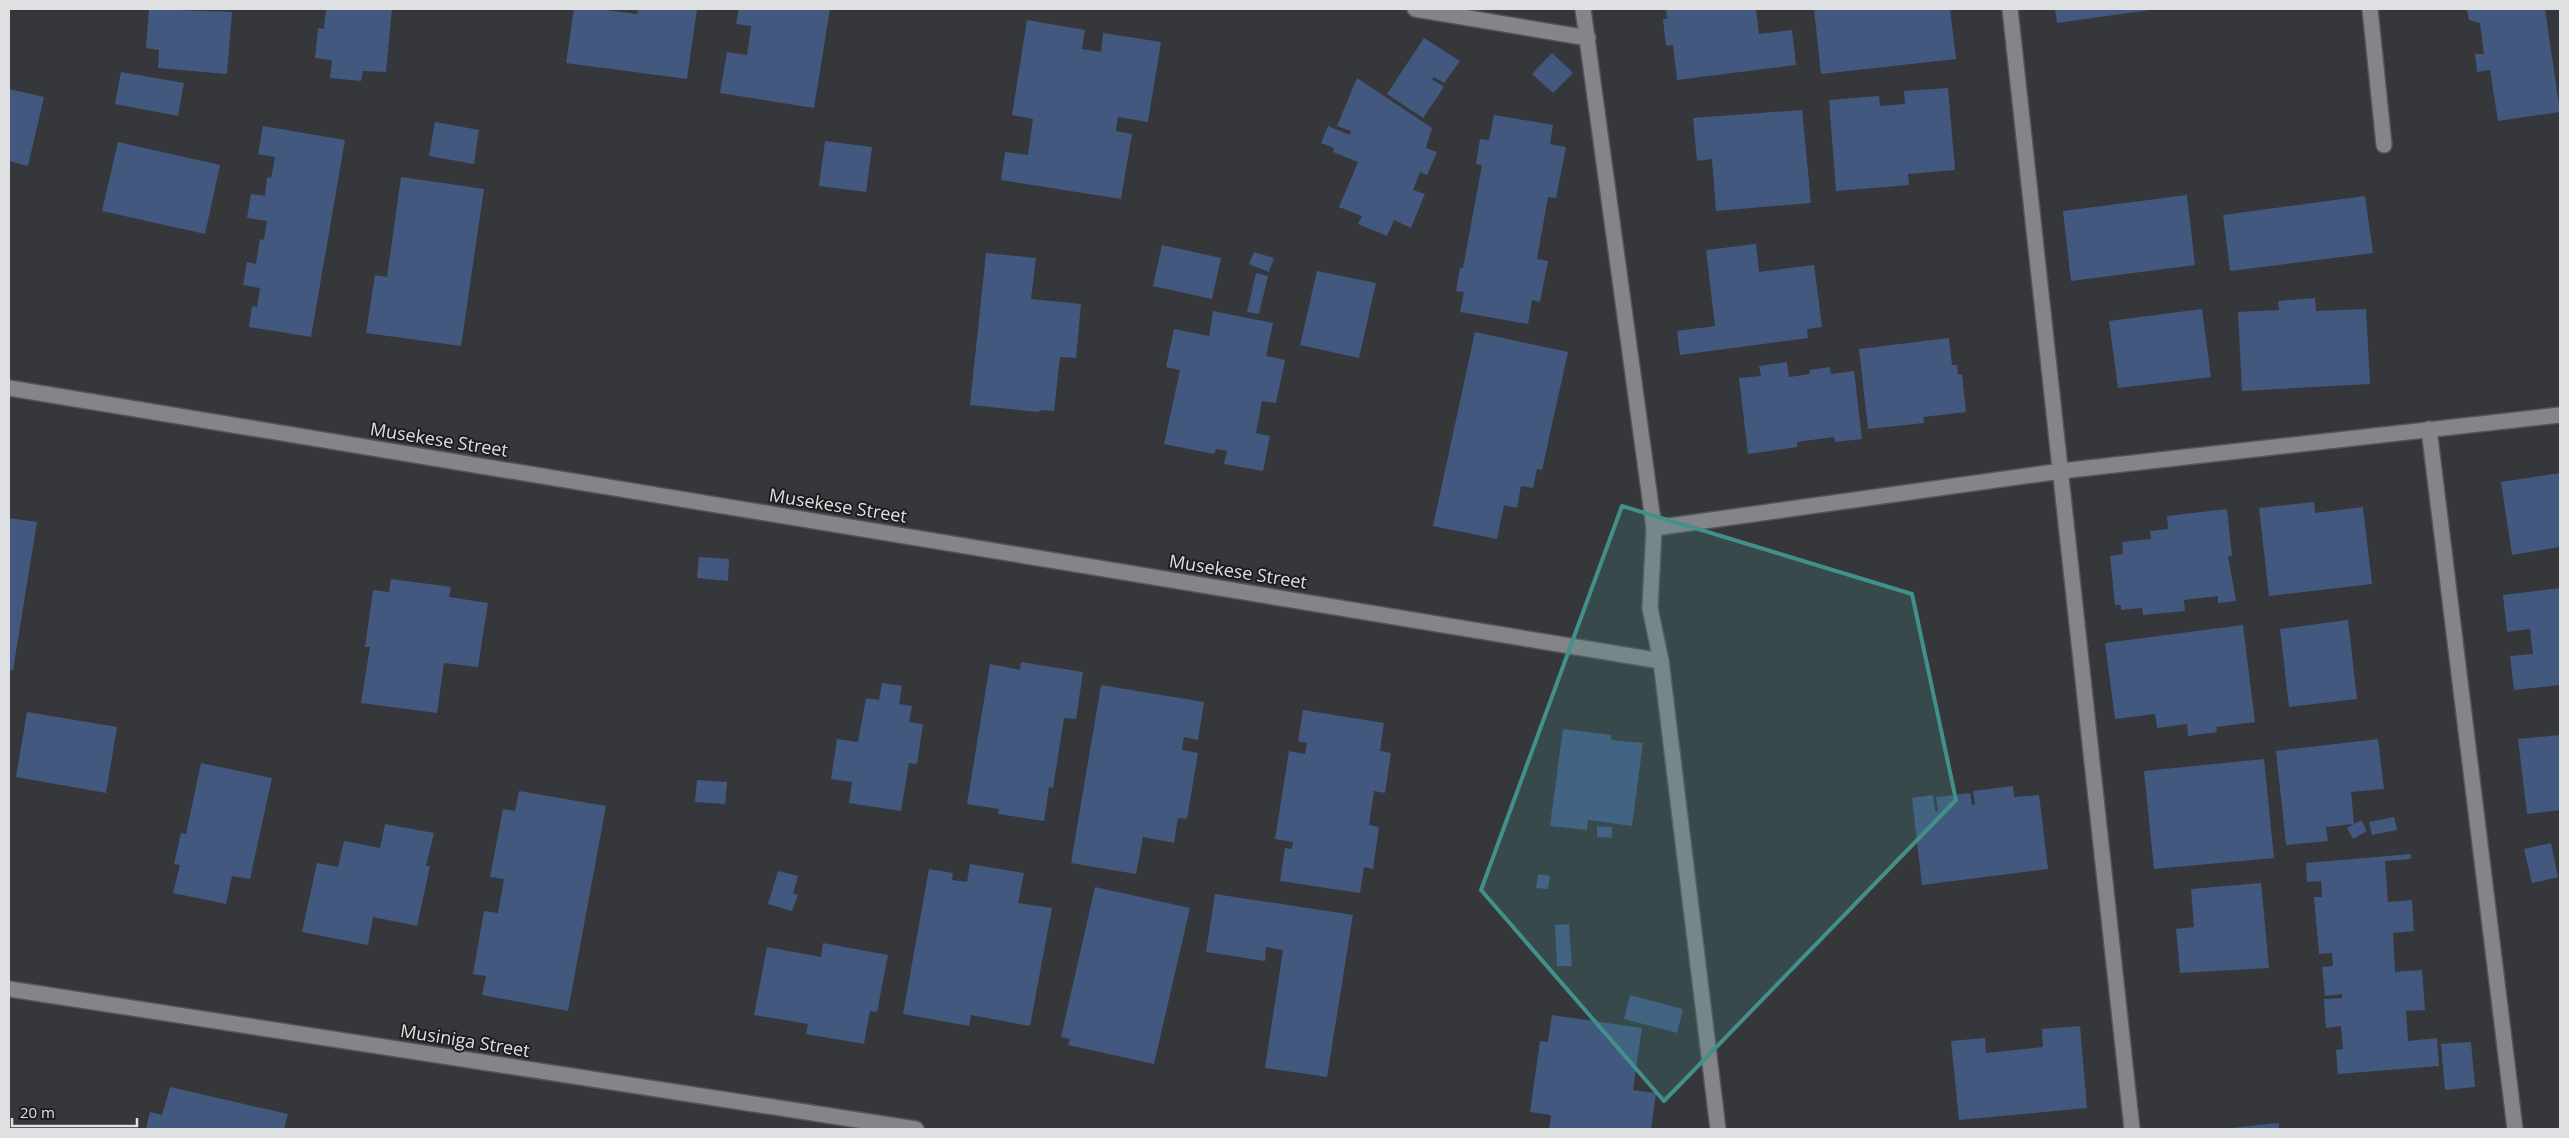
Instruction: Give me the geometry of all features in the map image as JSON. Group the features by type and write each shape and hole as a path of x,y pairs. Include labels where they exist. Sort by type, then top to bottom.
{"street":[{"path":"1415,9 1588,38"},
{"path":"1583,9 1654,528 1650,608 1661,662 1718,1129"},
{"path":"2010,9 2132,1129"},
{"path":"2370,9 2384,145"},
{"name":"Musekese Street","path":"9,388 1661,662"},
{"path":"1654,528 2061,471 2560,415"},
{"path":"2429,430 2514,1129"},
{"name":"Musiniga Street","path":"9,990 916,1129"}],"highlighted area":[{"path":"1622,506 1912,594 1956,800 1664,1101 1481,890"}],"building":[{"path":"149,9 232,12 227,74 158,68 159,50 146,48"},
{"path":"326,9 392,9 386,72 363,71 361,81 330,78 332,60 315,58 318,28 324,29"},
{"path":"574,9 598,9 637,14 638,9 697,9 687,79 566,63"},
{"path":"739,9 830,9 814,108 720,93 727,52 747,55 751,26 736,24"},
{"path":"1666,9 1756,9 1759,34 1792,30 1796,65 1677,80 1673,45 1666,46 1663,19 1667,19"},
{"path":"1814,9 1950,9 1956,59 1821,74"},
{"path":"2055,9 2150,9 2150,10 2057,23"},
{"path":"2467,9 2545,9 2560,112 2498,121 2490,70 2477,72 2475,54 2484,54 2480,23 2469,20"},
{"path":"1027,20 1085,30 1082,49 1101,52 1103,33 1161,42 1148,122 1118,117 1116,131 1132,134 1121,199 1001,180 1005,152 1028,155 1033,119 1012,115"},
{"path":"1424,38 1460,61 1444,83 1434,77 1432,79 1444,87 1423,118 1387,94"},
{"path":"1552,53 1573,73 1553,93 1532,74"},
{"path":"121,72 184,83 178,116 115,104"},
{"path":"1357,78 1432,128 1426,148 1437,152 1427,175 1420,172 1413,190 1425,194 1411,228 1394,220 1387,236 1358,224 1362,216 1339,207 1358,162 1333,152 1334,148 1321,143 1328,126 1350,135 1351,131 1337,126"},
{"path":"1948,88 1955,170 1908,174 1909,185 1836,191 1829,100 1879,96 1880,106 1905,104 1904,91"},
{"path":"9,89 44,97 28,166 9,161"},
{"path":"1802,110 1811,203 1716,211 1712,159 1697,161 1693,118"},
{"path":"1494,115 1553,125 1550,144 1566,147 1556,198 1548,197 1537,259 1548,261 1540,302 1532,300 1528,324 1460,312 1464,292 1456,291 1460,268 1463,268 1482,165 1476,164 1480,139 1489,140"},
{"path":"435,122 479,130 474,164 429,156"},
{"path":"263,126 345,140 311,337 249,327 252,306 257,307 260,288 243,285 247,262 256,264 260,239 264,240 267,221 247,218 251,194 265,196 267,177 271,178 275,157 258,154"},
{"path":"825,141 872,147 866,192 819,186"},
{"path":"118,142 220,165 205,234 102,211"},
{"path":"401,177 484,189 461,346 366,333 375,275 387,277"},
{"path":"2187,195 2195,265 2071,281 2063,211"},
{"path":"2365,196 2373,253 2230,271 2223,215"},
{"path":"1756,244 1759,272 1814,265 1822,327 1807,329 1808,338 1680,355 1677,331 1715,326 1706,250"},
{"path":"1162,245 1221,258 1212,299 1153,286"},
{"path":"1254,252 1274,258 1269,272 1249,264"},
{"path":"986,253 1036,258 1031,299 1081,304 1076,358 1060,357 1054,411 1040,410 1039,412 970,405"},
{"path":"1317,271 1376,283 1359,358 1300,345"},
{"path":"1256,273 1268,276 1259,314 1247,312"},
{"path":"2315,298 2316,311 2366,309 2370,384 2242,391 2238,312 2279,310 2278,301"},
{"path":"2202,309 2211,377 2118,388 2109,321"},
{"path":"1213,311 1273,323 1266,356 1285,360 1276,403 1262,401 1256,433 1270,436 1263,471 1224,464 1227,451 1216,449 1214,454 1164,444 1180,370 1166,367 1174,329 1209,336"},
{"path":"1475,332 1568,352 1542,470 1537,469 1533,488 1521,486 1517,508 1504,505 1497,539 1433,526"},
{"path":"1949,338 1952,365 1957,365 1958,375 1962,374 1966,412 1923,417 1924,423 1868,429 1859,349"},
{"path":"1787,362 1789,377 1810,374 1809,370 1830,367 1831,374 1854,371 1862,439 1835,442 1834,437 1797,442 1797,447 1748,454 1739,378 1761,376 1759,366"},
{"path":"2560,473 2560,547 2512,555 2501,482"},
{"path":"2314,502 2315,513 2363,507 2372,584 2269,596 2259,508"},
{"path":"2227,509 2232,556 2228,556 2236,601 2218,603 2218,596 2184,600 2185,611 2143,615 2142,608 2121,610 2121,605 2115,605 2110,556 2123,554 2122,542 2151,539 2150,531 2168,529 2167,516"},
{"path":"9,518 37,522 13,670 9,670"},
{"path":"699,557 729,559 728,581 697,578"},
{"path":"391,579 451,587 449,597 488,603 478,667 444,663 437,713 361,703 370,647 365,647 373,590 389,592"},
{"path":"2560,588 2560,685 2514,690 2510,656 2533,654 2530,629 2507,632 2503,595"},
{"path":"2348,620 2357,699 2289,707 2280,629"},
{"path":"2243,625 2255,722 2216,727 2217,732 2188,736 2187,724 2157,728 2155,714 2115,719 2105,643"},
{"path":"1021,662 1083,672 1076,719 1064,718 1053,788 1049,787 1044,821 998,814 999,809 967,804 990,664 1020,670"},
{"path":"882,683 902,686 899,704 912,706 909,722 923,724 917,764 909,763 901,811 849,803 852,782 831,779 837,739 858,742 866,698 879,700"},
{"path":"1101,685 1204,702 1198,740 1184,737 1182,750 1198,753 1187,819 1178,818 1174,843 1143,837 1136,874 1071,863"},
{"path":"1303,710 1384,723 1380,751 1391,753 1385,793 1374,791 1369,825 1379,827 1373,869 1364,867 1360,893 1280,881 1285,848 1292,849 1293,842 1275,839 1289,751 1305,754 1307,743 1298,741"},
{"path":"27,712 117,727 106,793 16,777"},
{"path":"1563,729 1611,735 1611,740 1643,743 1632,826 1588,820 1587,830 1550,826"},
{"path":"2560,735 2560,810 2527,814 2518,739"},
{"path":"2378,739 2384,789 2351,792 2354,824 2326,827 2328,841 2286,845 2276,751"},
{"path":"2264,759 2274,858 2154,869 2144,771"},
{"path":"201,763 272,778 250,879 232,876 226,904 173,893 180,865 174,864 181,833 186,834"},
{"path":"697,780 727,782 725,804 695,802"},
{"path":"2013,786 2014,797 2039,795 2048,869 1922,885 1912,798 1933,795 1935,811 1938,811 1936,797 1970,793 1972,805 1975,804 1973,791"},
{"path":"519,791 606,806 568,1011 482,995 486,976 473,974 484,911 498,913 504,879 490,877 503,809 515,811"},
{"path":"2394,817 2397,830 2372,835 2369,822"},
{"path":"2361,820 2367,831 2353,839 2347,828"},
{"path":"385,824 434,833 426,866 430,866 417,926 373,917 368,945 302,932 317,863 338,867 344,841 380,848"},
{"path":"1597,826 1612,827 1612,838 1597,837"},
{"path":"2551,843 2558,877 2532,883 2524,849"},
{"path":"2411,854 2411,859 2385,861 2388,902 2412,900 2414,931 2393,933 2395,972 2422,970 2425,1010 2406,1011 2408,1041 2437,1038 2439,1066 2338,1074 2336,1050 2343,1049 2341,1026 2326,1028 2324,999 2342,998 2342,994 2325,996 2322,967 2333,966 2332,953 2319,954 2314,897 2322,897 2321,881 2307,882 2306,863"},
{"path":"970,864 1024,873 1018,903 1052,908 1030,1026 971,1015 969,1026 903,1014 929,869 953,873 952,880 967,882"},
{"path":"778,871 798,876 793,893 798,895 792,911 768,904"},
{"path":"1538,874 1550,876 1548,889 1536,888"},
{"path":"2261,883 2269,968 2180,973 2176,929 2194,927 2191,889"},
{"path":"1095,887 1190,908 1154,1064 1068,1045 1070,1039 1061,1037"},
{"path":"1215,894 1353,915 1327,1077 1265,1068 1283,950 1266,947 1265,961 1206,952"},
{"path":"1569,924 1572,966 1557,966 1555,925"},
{"path":"823,943 888,955 877,1012 870,1011 864,1044 806,1034 808,1024 754,1015 767,947 821,957"},
{"path":"1630,995 1683,1009 1677,1033 1624,1019"},
{"path":"1552,1015 1642,1028 1633,1090 1656,1093 1651,1129 1549,1129 1551,1115 1530,1112 1540,1041 1548,1042"},
{"path":"2080,1026 2087,1108 1959,1120 1951,1041 1985,1038 1986,1053 2043,1047 2042,1029"},
{"path":"2471,1042 2475,1087 2445,1090 2441,1044"},
{"path":"170,1087 288,1114 284,1129 146,1129 150,1112 162,1115"},
{"path":"2279,1123 2279,1129 2232,1129 2232,1128"}]}
